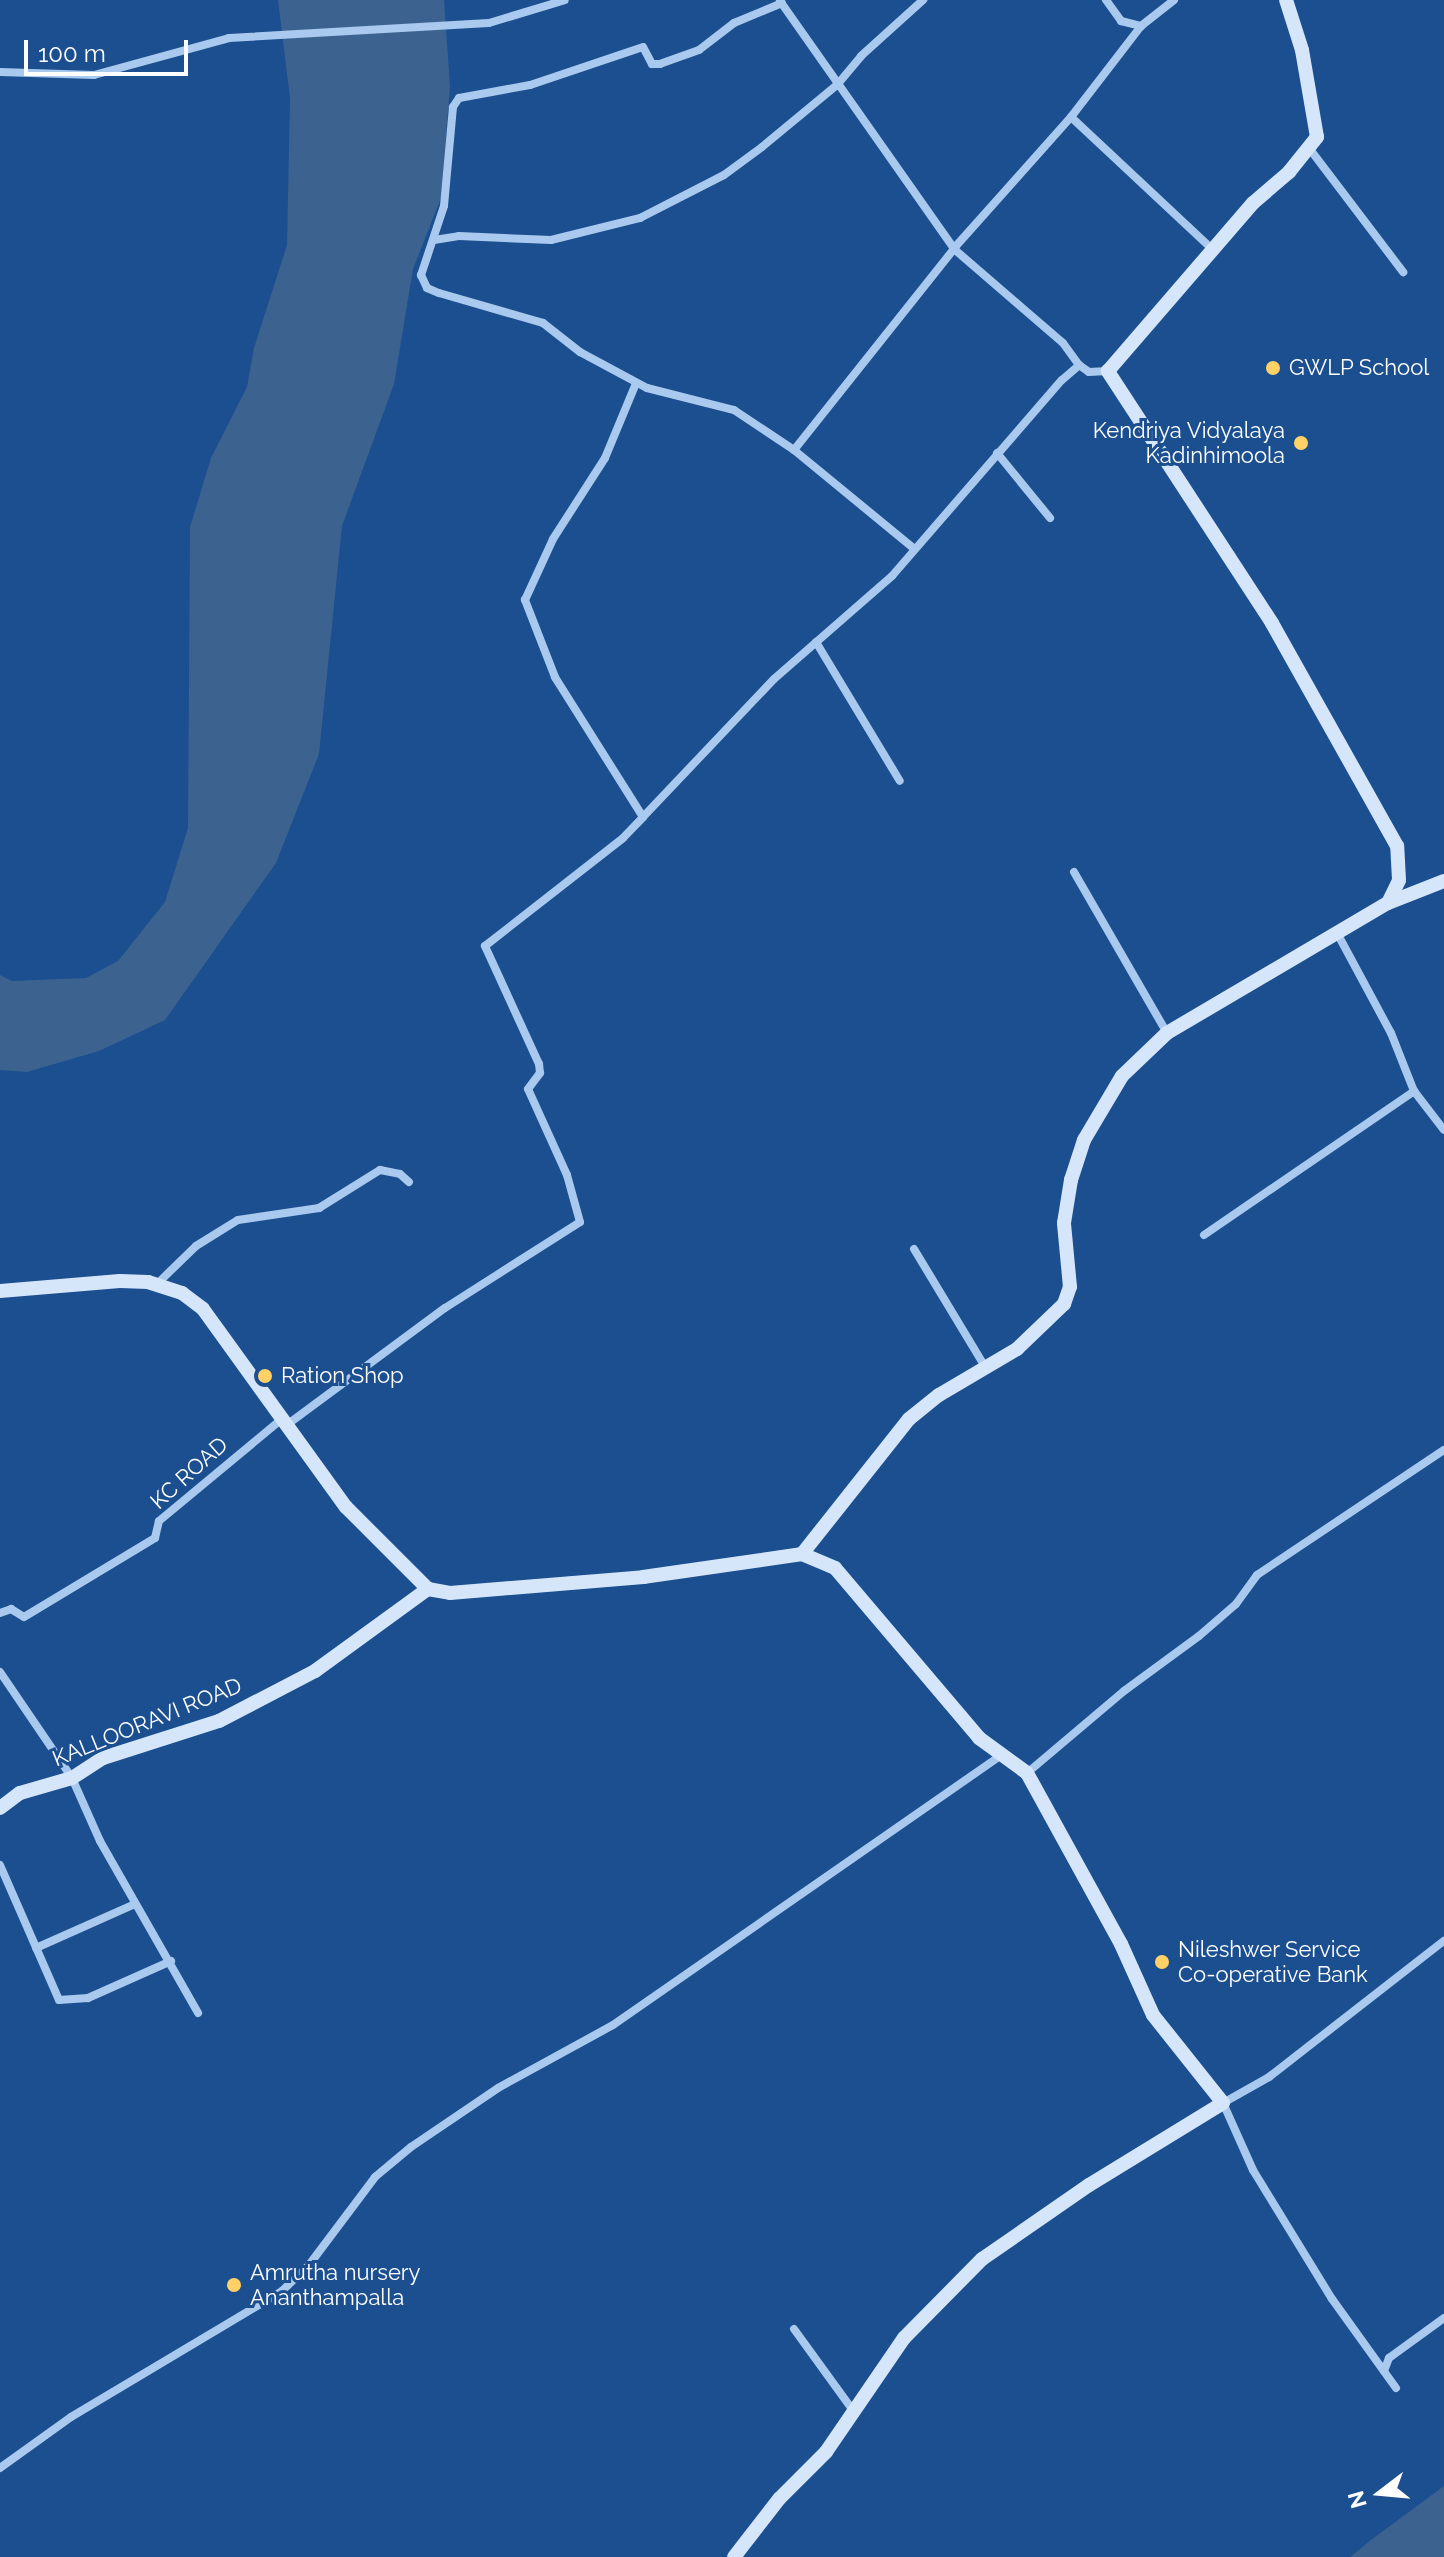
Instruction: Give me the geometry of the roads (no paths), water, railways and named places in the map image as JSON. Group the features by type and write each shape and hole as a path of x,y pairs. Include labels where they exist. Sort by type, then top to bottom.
{"main road":[{"path":"1286,0 1302,50 1317,137 1212,249 1108,371 1272,623 1397,846 1399,880 1388,903"},
{"path":"802,1554 909,1419 939,1395 987,1370 1064,1304 1070,1287 1064,1223 1084,1140 1122,1076 1167,1033 1335,931 1388,903 1444,881"},
{"path":"0,1291 120,1281 157,1284 182,1293 203,1309 346,1507 428,1589 450,1593 673,1575 802,1554 835,1568 979,1738 1027,1773 1121,1944 1153,2015 1223,2103 1076,2193 982,2259 904,2338 852,2409 826,2452 779,2499 734,2557"},
{"name":"KALLOORAVI ROAD","path":"0,1808 20,1793 72,1778 103,1758 219,1721 315,1671 428,1589"}],"street":[{"path":"0,72 94,75 229,38 489,23 565,0"},
{"path":"434,240 459,236 551,240 640,218 724,175 837,85 861,56 923,0"},
{"path":"1106,0 1121,21 1141,26"},
{"path":"794,450 954,249 1071,117 1141,26 1174,0"},
{"path":"912,547 794,450 734,410 678,400 636,383 543,323 427,288 421,275 444,206 453,107 459,98 530,85 643,47 652,64 660,64 699,50 734,23 781,2 954,249 1063,343 1079,365 1089,372 1108,371"},
{"path":"1071,117 1212,249"},
{"path":"1309,148 1403,272"},
{"path":"636,383 605,458 553,539 525,600 555,677 643,817 816,642 892,576 912,547 1079,365"},
{"path":"997,453 1050,518"},
{"path":"816,642 900,781"},
{"name":"KC ROAD","path":"0,1613 11,1609 24,1617 91,1578 112,1559 155,1538 159,1521 286,1421 445,1308 580,1222 567,1175 528,1089 540,1073 539,1064 485,946 632,831 643,817"},
{"path":"1074,872 1167,1033"},
{"path":"1335,931 1391,1033 1414,1091 1444,1130"},
{"path":"1204,1235 1414,1091"},
{"path":"157,1284 196,1246 238,1220 319,1208 380,1170 400,1174 409,1182"},
{"path":"914,1249 987,1370"},
{"path":"1027,1773 1199,1636 1236,1604 1257,1575 1444,1450"},
{"path":"0,1672 72,1778 135,1904 171,1961 198,2013"},
{"path":"0,2468 71,2417 282,2291 309,2265 375,2177 411,2147 498,2088 613,2025 1002,1755"},
{"path":"0,1865 59,2000 88,1998 171,1961"},
{"path":"36,1948 135,1904"},
{"path":"1396,2388 1332,2299 1253,2170 1223,2103 1269,2077 1444,1941"},
{"path":"1384,2371 1389,2358 1444,2318"},
{"path":"794,2329 852,2409"}],"water":[{"path":"278,0 444,0 450,86 441,198 413,269 394,384 342,526 319,754 276,863 165,1020 99,1051 27,1072 0,1070 0,975 12,981 86,978 118,961 165,902 188,828 190,527 211,458 247,387 254,348 287,245 290,98"},
{"path":"1444,2486 1444,2557 1350,2557 1371,2540"}],"place":[{"name":"GWLP School","path":"1273,368"},
{"name":"Kendriya Vidyalaya Kadinhimoola","path":"1301,443"},
{"name":"Ration Shop","path":"265,1376"},
{"name":"Nileshwer Service Co-operative Bank","path":"1162,1962"},
{"name":"Amrutha nursery Ananthampalla","path":"234,2285"}]}
